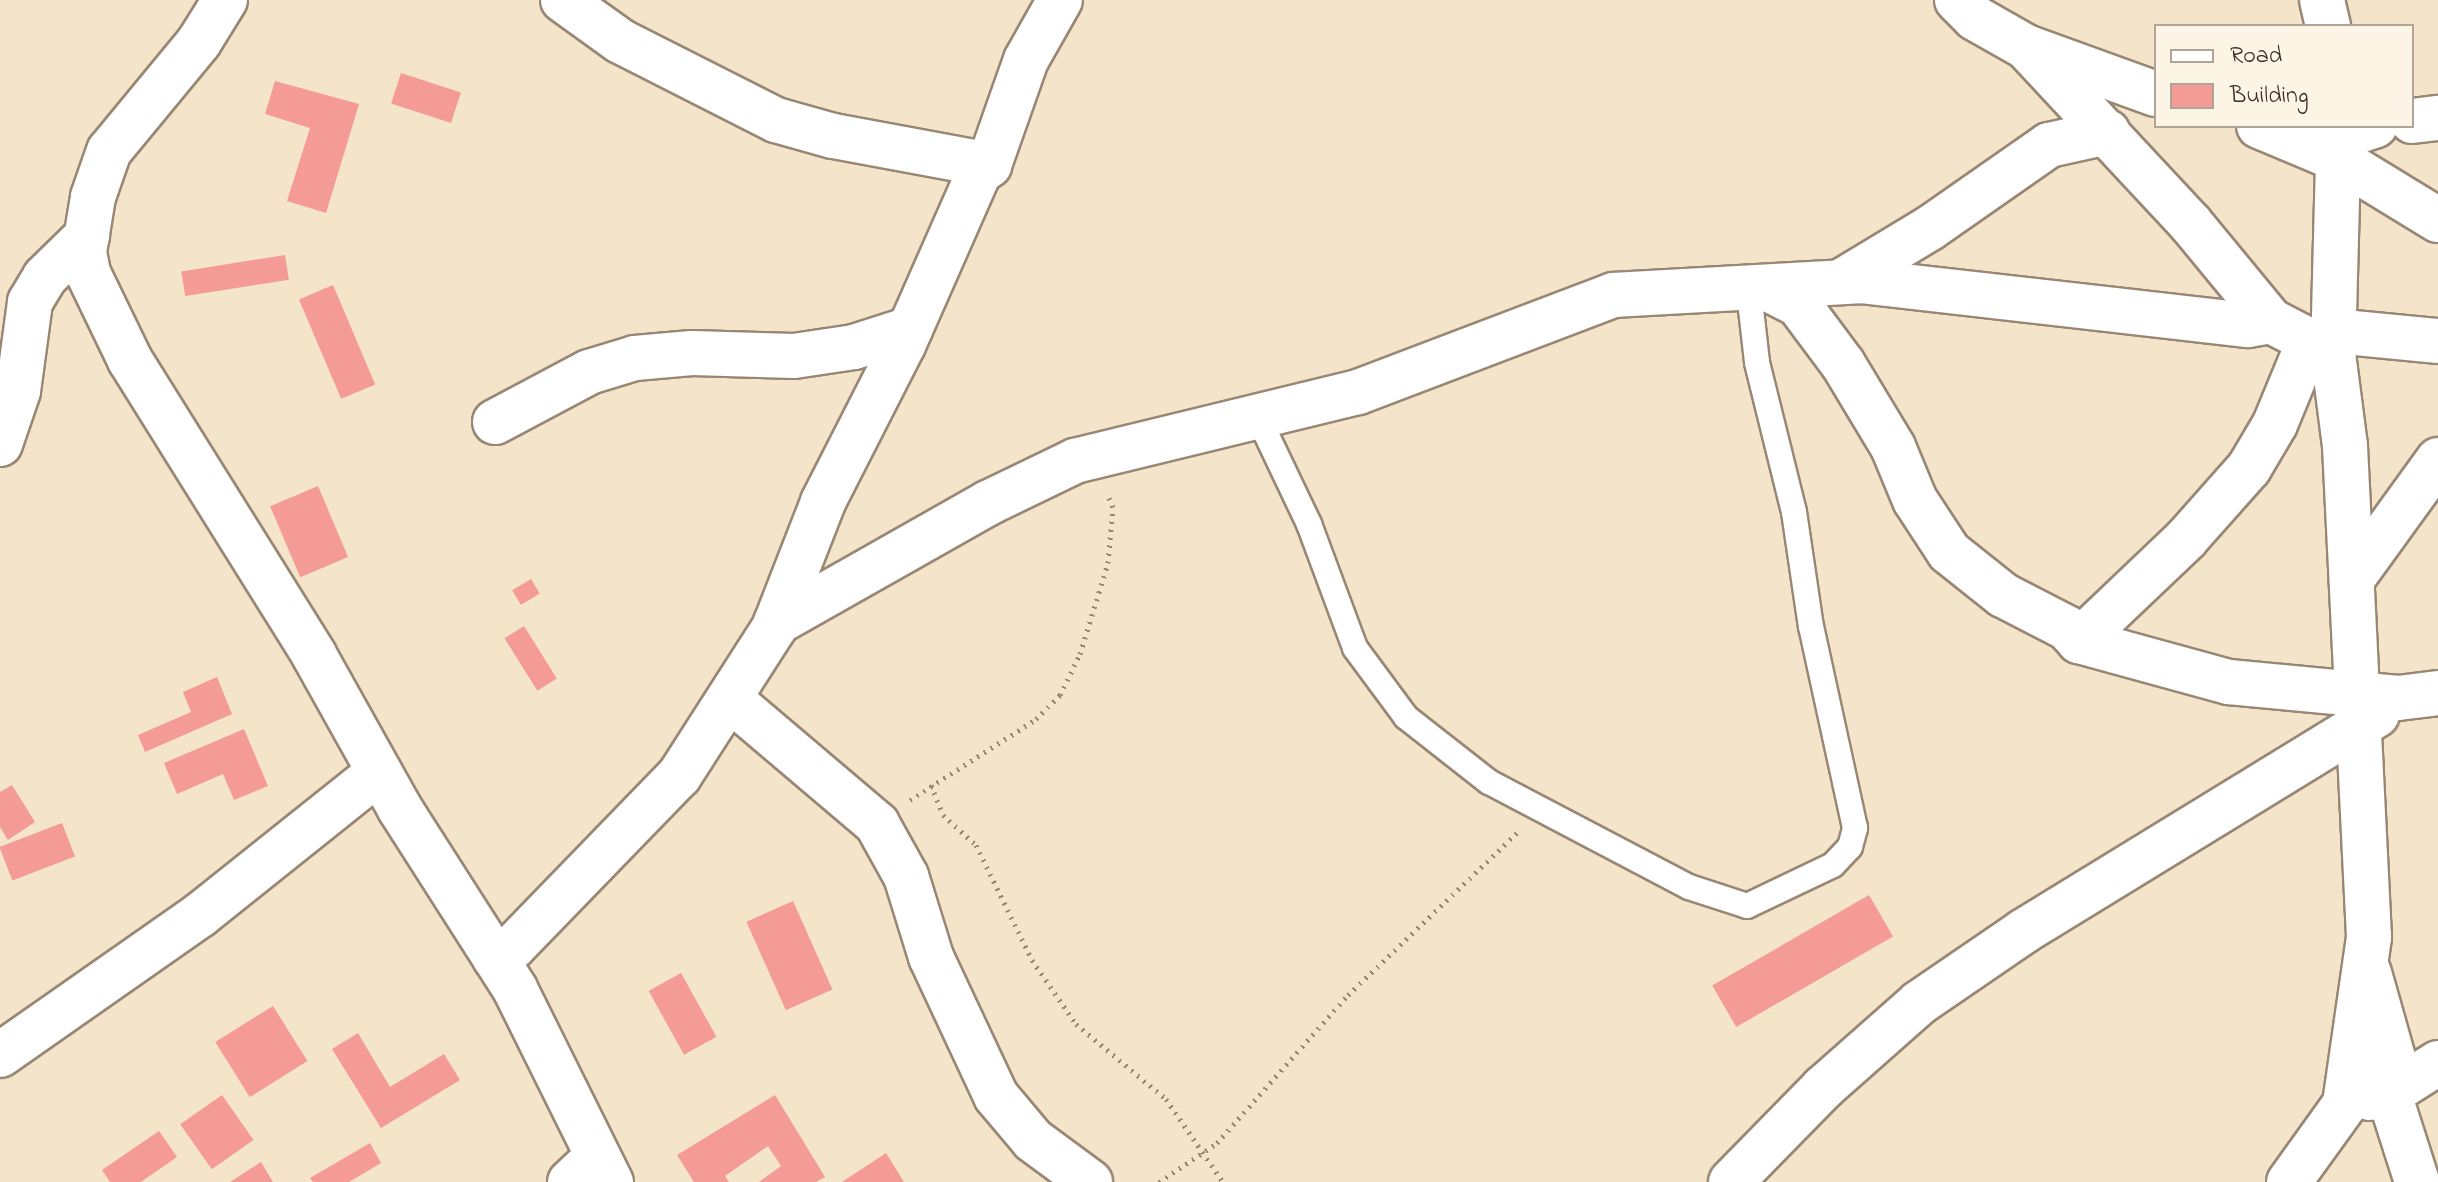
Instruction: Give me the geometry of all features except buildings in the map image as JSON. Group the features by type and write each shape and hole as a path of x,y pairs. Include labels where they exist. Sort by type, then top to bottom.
{"street":[{"path":"225,0 199,42 109,151 93,197 87,236 88,273 130,360 314,655 379,772 495,958 592,1174"},
{"path":"563,0 620,41 755,111 833,136 989,165"},
{"path":"1957,0 1975,18 2026,47 2154,93"},
{"path":"2322,0 2328,24"},
{"path":"495,958 514,946 679,776 731,700 776,623 823,502 910,329 979,173 989,165 1026,60 1050,7"},
{"path":"2026,47 2108,132 2271,321 2325,343 2438,341"},
{"path":"2414,121 2438,118"},
{"path":"2272,128 2338,138 2438,220"},
{"path":"1842,281 1930,228 2049,145 2108,132"},
{"path":"2289,1182 2345,1104 2369,937 2341,398 2325,343 2338,138"},
{"path":"0,444 18,391 30,302 45,277 87,236"},
{"path":"776,623 988,503 1093,457 1358,392 1613,295 1842,281 2248,325 2271,321"},
{"path":"1764,287 1799,305 1843,364 1893,447 1915,500 1949,552 2003,595 2067,628 2079,641 2229,682 2356,711"},
{"path":"495,422 589,372 635,358 692,353 794,356 854,347 910,329"},
{"path":"2079,641 2186,539 2249,468 2325,343"},
{"path":"2352,579 2438,460"},
{"path":"1731,1182 1823,1088 1919,1003 2356,711 2418,696"},
{"path":"731,700 877,824 906,876 931,957 996,1096 1033,1140 1090,1182"},
{"path":"0,1055 200,915 379,772"},
{"path":"2364,964 2389,1037 2393,1058 2389,1094 2417,1182"},
{"path":"2345,1104 2389,1094 2438,1063"}],"lane":[{"path":"1258,417 1309,524 1355,648 1406,717 1489,782 1540,810 1689,887 1738,905 1753,904 1816,876 1850,847 1855,828 1811,627 1794,512 1757,362 1751,309 1764,287"}],"path":[{"path":"877,824 931,785 1036,719 1060,695 1080,654 1108,563 1113,507 1093,457"},
{"path":"931,785 943,815 976,845 1032,960 1076,1024 1166,1099 1201,1155 1223,1182"},
{"path":"1159,1182 1201,1155 1348,995 1540,810"}]}
